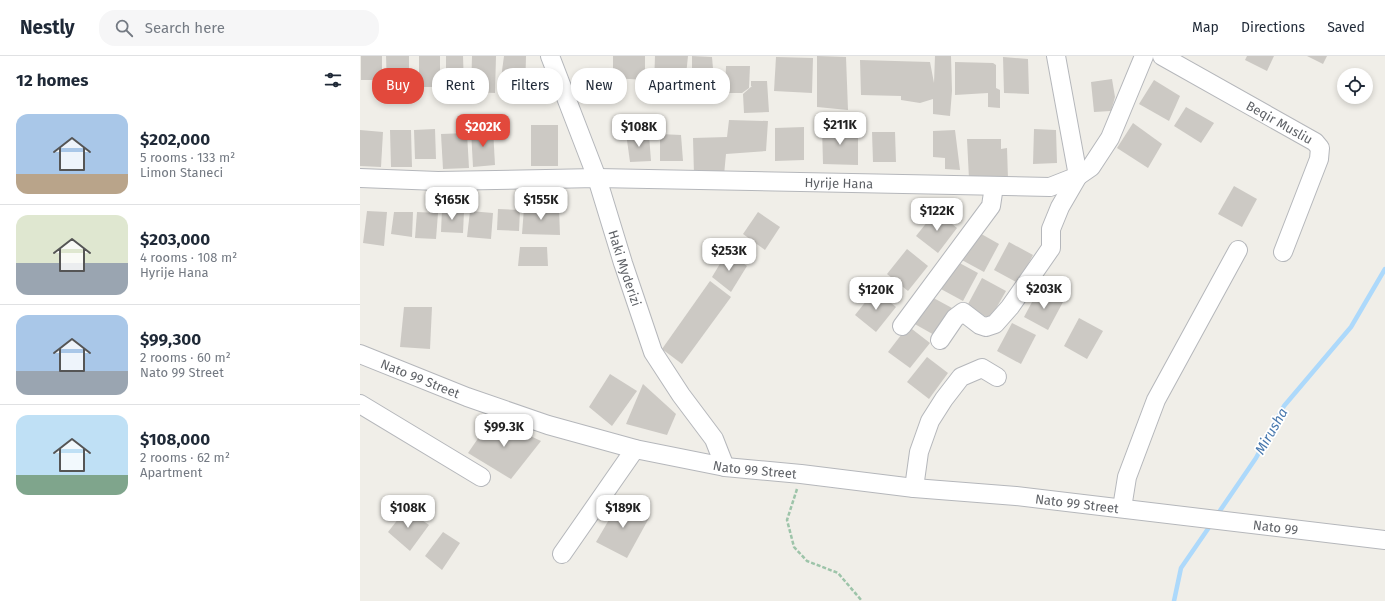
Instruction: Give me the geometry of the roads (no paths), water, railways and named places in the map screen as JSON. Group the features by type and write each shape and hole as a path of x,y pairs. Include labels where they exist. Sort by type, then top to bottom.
{"street":[{"name":"Haki Myderizi","path":"550,56 597,178 653,352 681,395 714,439 726,467"},
{"path":"1056,56 1078,176"},
{"path":"940,340 955,318 962,312 980,325 986,326 995,324 1010,308 1051,248 1051,229 1060,206 1078,176 1091,167 1110,138 1144,56"},
{"name":"Beqir Musliu","path":"1162,56 1315,142 1320,148 1319,159 1283,252"},
{"name":"Hyrije Hana","path":"360,178 438,181 597,178 1050,187 1078,176"},
{"path":"902,326 991,206 994,186"},
{"path":"1122,508 1127,477 1156,400 1238,250"},
{"name":"Nato 99 Street","path":"360,354 467,397 540,422 635,449 726,467 802,474 914,488 1016,496 1166,514"},
{"path":"914,488 919,452 930,421 944,399 961,377 982,368 997,377"},
{"path":"360,404 481,477"},
{"path":"562,554 635,449"},
{"name":"Nato 99","path":"1166,514 1385,540"}],"waterway":[{"name":"Mirusha","path":"1217,515 1256,458 1284,406 1351,327 1385,269"},
{"name":"Mirusha","path":"1174,601 1181,568 1212,523"}]}
